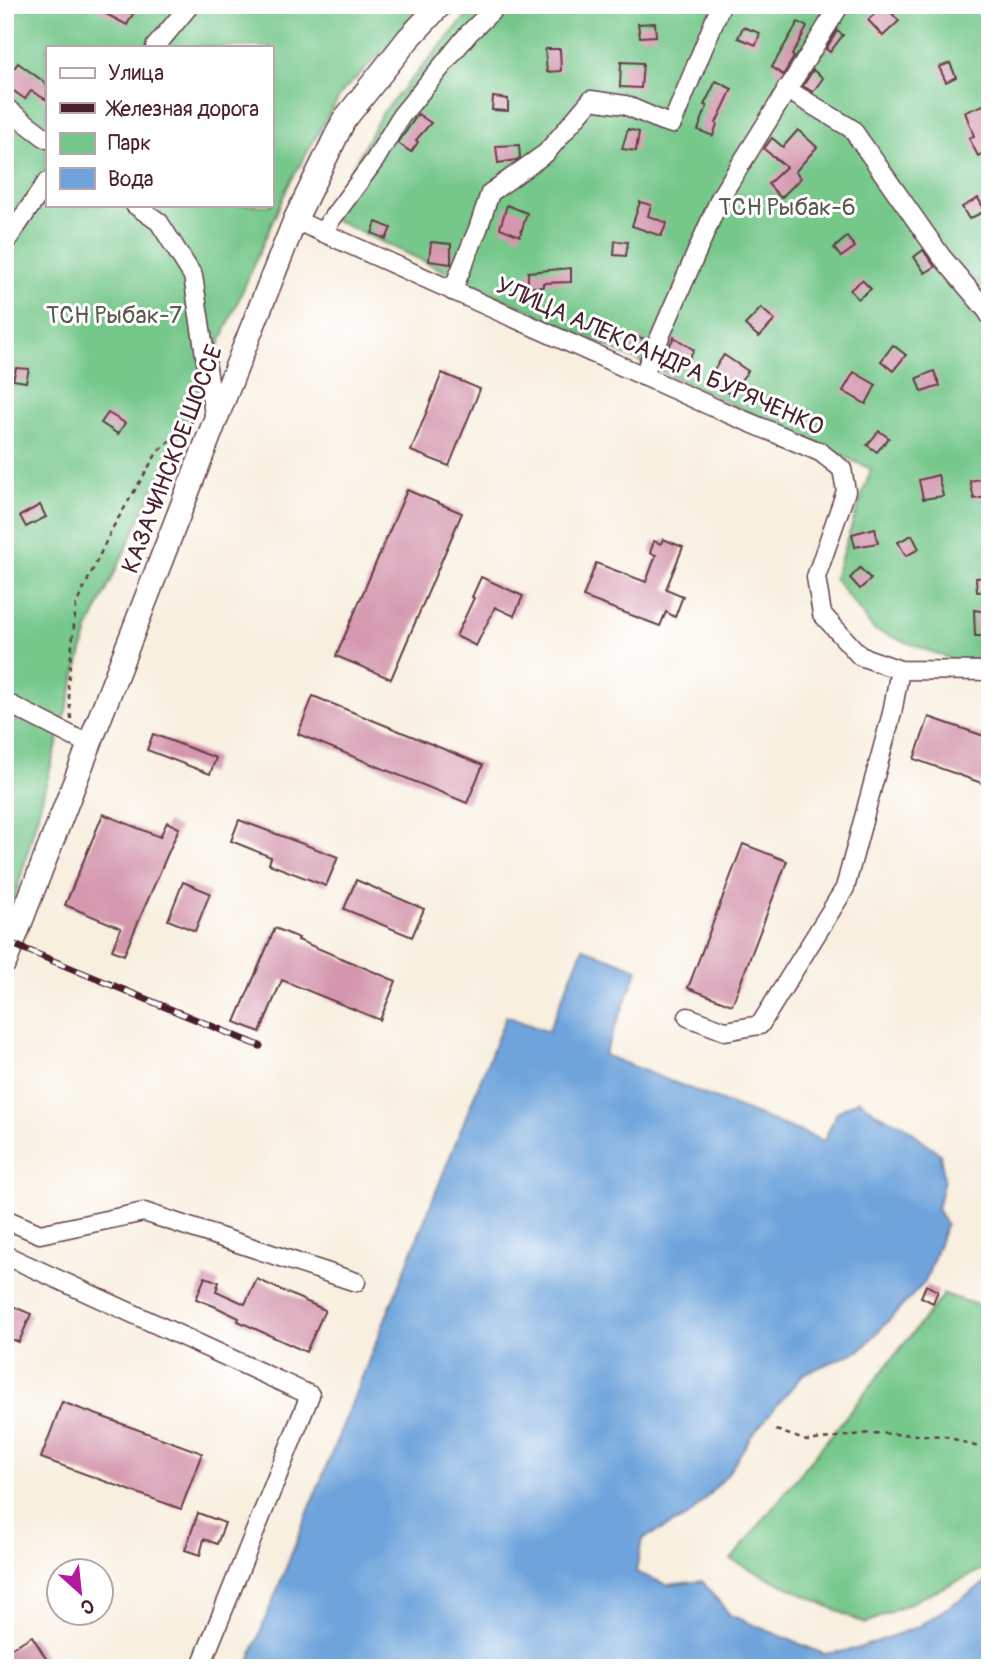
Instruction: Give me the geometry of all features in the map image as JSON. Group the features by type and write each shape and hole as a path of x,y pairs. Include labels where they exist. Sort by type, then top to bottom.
{"main road":[{"name":"КАЗАЧИНСКОЕ ШОССЕ","path":"5,962 81,740 295,220 344,120 408,39 440,5"}],"street":[{"path":"156,46 190,5"},
{"path":"322,232 374,160 401,116 469,33 498,5"},
{"path":"452,291 491,193 545,153 592,100 625,105 673,124 721,5"},
{"path":"643,376 721,196 840,5"},
{"path":"786,89 852,129 941,256 990,316"},
{"path":"5,107 46,138"},
{"path":"5,243 46,183"},
{"path":"136,206 159,222 193,276 214,412"},
{"name":"УЛИЦА АЛЕКСАНДРА БУРЯЧЕНКО","path":"295,220 715,408 820,452 842,469 846,492 816,577 822,614 860,656 900,670 990,671"},
{"path":"688,1017 724,1031 760,1025 845,888 892,713 900,670"},
{"path":"5,702 81,740"},
{"path":"5,1219 40,1234 144,1212 356,1282"},
{"path":"5,1255 310,1395 200,1668"}],"path":[{"path":"81,740 68,685 76,605 112,529 158,451 214,412"},
{"path":"776,1430 807,1441 870,1433 945,1436 990,1451"}],"green space":[{"name":"ТСН Рыбак-7","path":"5,5 429,5 342,92 288,186 196,398 88,630 6,931"},
{"name":"ТСН Рыбак-6","path":"476,5 990,5 990,657 958,662 874,630 834,578 871,469 326,216 382,113"},
{"path":"944,1294 990,1309 990,1566 865,1624 731,1560"}],"water":[{"path":"583,948 638,969 604,1055 824,1141 837,1112 859,1100 879,1115 902,1124 940,1154 944,1179 937,1209 946,1224 925,1282 861,1350 803,1374 752,1435 727,1475 689,1516 642,1539 636,1572 667,1585 702,1581 730,1615 824,1654 856,1649 917,1627 990,1580 990,1668 246,1668 506,1016 548,1032"}],"building":[{"path":"89,5 138,5 127,25"},
{"path":"884,5 899,21 883,36 868,20"},
{"path":"798,22 807,27 783,75 772,67"},
{"path":"655,23 656,36 640,37 638,24"},
{"path":"743,27 760,33 756,45 738,38"},
{"path":"837,31 843,35 830,52 826,49"},
{"path":"545,49 560,49 561,71 547,72"},
{"path":"621,62 643,63 641,88 620,87"},
{"path":"18,63 46,83 46,99 31,91 25,99 5,85"},
{"path":"950,63 956,77 946,82 939,67"},
{"path":"813,70 823,78 813,92 803,86"},
{"path":"716,81 732,89 713,136 698,130 707,106 704,105"},
{"path":"493,97 508,99 508,111 492,110"},
{"path":"986,104 990,113 990,150 978,156 969,138 974,136 965,112"},
{"path":"418,114 431,123 416,140 418,142 411,152 398,143"},
{"path":"628,129 639,132 636,151 622,149"},
{"path":"798,130 817,147 795,172 801,178 781,198 768,184 786,167 764,149 772,138 783,147"},
{"path":"519,145 520,158 498,163 496,146"},
{"path":"978,198 985,211 969,219 962,207"},
{"path":"640,202 651,205 648,216 667,223 661,236 632,226"},
{"path":"507,205 527,213 520,236 500,228"},
{"path":"376,222 391,228 386,239 372,233"},
{"path":"847,237 855,247 841,257 834,248"},
{"path":"615,241 628,242 626,256 614,255"},
{"path":"431,242 451,244 451,264 429,261"},
{"path":"923,250 935,267 925,273 914,257"},
{"path":"571,268 571,282 543,283 543,287 528,287 528,272"},
{"path":"862,280 871,289 858,299 850,290"},
{"path":"761,308 775,320 759,337 745,325"},
{"path":"629,336 643,338 641,350 627,347"},
{"path":"674,337 694,350 685,365 665,354"},
{"path":"893,345 906,355 893,371 881,361"},
{"path":"724,355 748,371 730,394 707,380"},
{"path":"16,368 29,369 26,382 13,380"},
{"path":"934,371 940,386 922,392 917,378"},
{"path":"854,372 876,385 866,404 843,391"},
{"path":"442,373 480,389 449,466 411,451"},
{"path":"108,413 125,423 118,434 101,423"},
{"path":"879,431 889,438 877,452 867,445"},
{"path":"938,475 943,496 923,499 919,480"},
{"path":"985,478 988,497 974,499 970,481"},
{"path":"407,490 462,513 391,679 336,656"},
{"path":"40,505 46,517 26,527 20,516"},
{"path":"875,528 878,543 855,547 852,534"},
{"path":"912,535 919,549 906,556 898,542"},
{"path":"663,539 683,547 666,589 683,596 675,617 666,612 660,626 583,597 596,563 646,582 656,555 650,553 654,541 661,544"},
{"path":"860,568 871,579 860,589 850,578"},
{"path":"481,577 523,596 514,616 495,607 476,646 456,636"},
{"path":"990,577 990,591 977,592 976,578"},
{"path":"974,610 987,612 988,636 975,636"},
{"path":"313,696 483,765 467,803 298,734"},
{"path":"929,717 990,738 990,786 914,759"},
{"path":"153,734 216,758 210,774 147,750"},
{"path":"103,814 160,837 167,822 179,828 124,955 112,950 121,928 65,905"},
{"path":"239,820 338,857 326,886 269,864 271,857 231,841"},
{"path":"743,844 787,861 732,1005 688,988"},
{"path":"356,880 424,909 412,937 344,909"},
{"path":"183,882 210,893 195,931 168,920"},
{"path":"275,928 396,981 380,1020 282,980 260,1032 235,1022"},
{"path":"205,1277 219,1282 216,1291 245,1304 257,1279 325,1310 306,1352 196,1299"},
{"path":"926,1285 938,1291 933,1303 921,1297"},
{"path":"5,1303 31,1314 19,1342 5,1337"},
{"path":"62,1402 202,1453 181,1509 41,1458"},
{"path":"198,1513 225,1523 217,1544 204,1539 200,1555 185,1550"},
{"path":"32,1636 52,1668 5,1668 5,1652"}],"railway":[{"path":"5,941 260,1046"}]}
